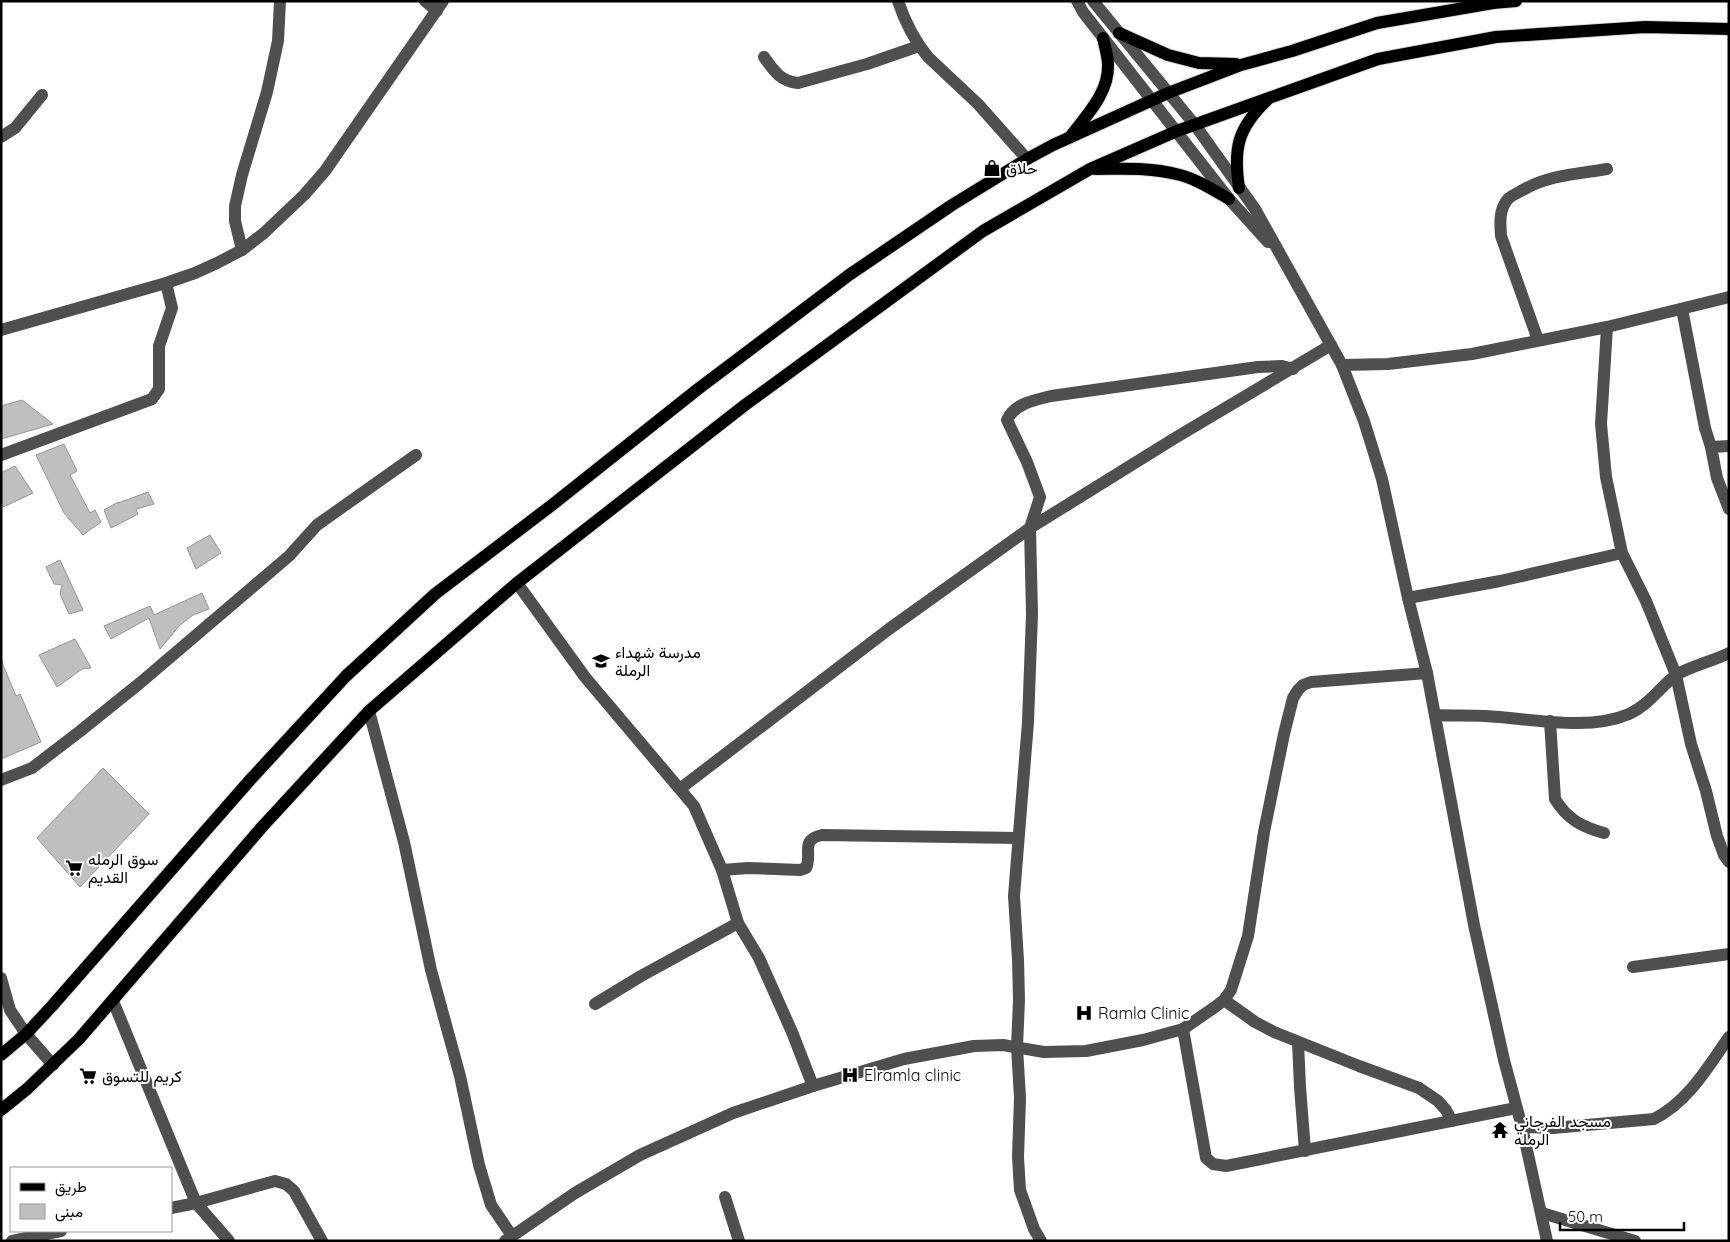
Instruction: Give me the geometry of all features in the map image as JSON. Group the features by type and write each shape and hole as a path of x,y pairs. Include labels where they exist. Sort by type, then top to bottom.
{"main road":[{"path":"1,1055 26,1034 99,954 250,780 346,676 435,594 849,274 1027,159 1168,93 1241,65 1377,24 1493,2 1516,1"},
{"path":"1,1110 53,1065 113,1001 262,826 369,711 517,583 745,404 983,231 1090,169 1177,131 1271,96 1378,60 1496,37 1645,27 1729,29"},
{"path":"1119,33 1168,55 1199,63 1241,65"},
{"path":"1070,138 1100,98 1107,79 1108,65 1103,38"},
{"path":"1239,188 1236,159 1240,136 1256,111 1271,96"},
{"path":"1090,169 1149,169 1176,174 1202,184 1228,198"}],"street":[{"path":"242,250 235,222 235,206 242,175 267,92 278,41 280,1"},
{"path":"1,330 195,273 242,250 264,233 304,195 325,171 440,6 425,1"},
{"path":"898,1 918,46 984,111 1027,159"},
{"path":"1077,1 1083,12 1228,198 1278,252"},
{"path":"1093,1 1195,125 1255,209 1342,364 1364,421 1382,479 1408,598 1427,673 1474,925 1547,1241"},
{"path":"764,57 778,76 789,82 798,83 867,64 918,46"},
{"path":"1,137 15,128 42,95"},
{"path":"1538,340 1501,236 1500,219 1503,208 1508,199 1526,188 1546,180 1564,174 1606,169"},
{"path":"1,455 152,399 160,389 159,346 172,308 166,283"},
{"path":"1342,364 1388,364 1472,354 1607,327 1729,297"},
{"path":"1682,309 1705,428 1717,478 1729,509"},
{"path":"1607,327 1601,424 1606,477 1622,554 1646,601 1676,675 1691,744 1706,791 1717,836 1729,862"},
{"path":"681,788 889,629 1030,528 1167,443 1331,346"},
{"path":"1041,1241 1034,1230 1020,1190 1018,1157 1020,1098 1017,1047 1018,976 1014,896 1028,722 1032,614 1030,528 1040,502 1040,493 1008,422 1011,413 1021,406 1051,396 1258,367 1282,366 1293,369"},
{"path":"1711,447 1729,446"},
{"path":"1,780 32,768 79,732 140,683 289,556 317,525 416,456"},
{"path":"1408,598 1500,582 1622,554"},
{"path":"517,583 585,677 681,788 694,806 722,870 738,923 759,958 792,1032 813,1086"},
{"path":"1435,715 1485,716 1550,721 1589,722 1613,720 1630,713 1651,700 1676,675 1729,653"},
{"path":"369,711 404,842 431,970 460,1076 479,1165 492,1206 508,1238 575,1194 640,1156 733,1113 813,1086 904,1059 974,1046 1002,1044 1044,1052 1086,1051 1143,1040 1183,1029 1224,1000 1231,990 1235,979 1248,936 1264,832 1284,734 1293,698 1298,690 1303,685 1311,682 1427,673"},
{"path":"1550,721 1555,799 1561,810 1571,820 1589,829 1604,833"},
{"path":"722,870 748,868 800,870 806,868 808,862 807,846 815,837 822,835 1018,838"},
{"path":"595,1004 641,976 738,923"},
{"path":"1633,967 1729,954"},
{"path":"1,978 10,1010 26,1034 53,1065"},
{"path":"1224,1000 1263,1026 1298,1042 1419,1088 1438,1101 1452,1121"},
{"path":"113,1001 196,1203 229,1241"},
{"path":"1183,1029 1206,1158 1212,1164 1226,1166 1516,1108"},
{"path":"1522,1127 1553,1128 1654,1119 1665,1114 1685,1096 1729,1037"},
{"path":"1298,1042 1305,1151"},
{"path":"172,1208 275,1181 286,1184 294,1191 322,1241"},
{"path":"725,1198 739,1241"},
{"path":"1542,1213 1635,1241"},
{"path":"12,1241 56,1232"}],"building":[{"path":"22,400 53,424 1,439 1,406"},
{"path":"64,444 77,471 70,475 90,513 95,510 101,522 83,535 64,513 36,455"},
{"path":"15,466 33,493 1,508 1,473"},
{"path":"148,492 154,504 136,509 138,514 111,528 104,510 118,502"},
{"path":"210,535 221,553 196,569 187,548"},
{"path":"60,560 83,610 69,614 60,594 62,585 54,584 46,567"},
{"path":"202,593 209,609 193,615 180,625 160,649 149,618 111,639 104,626 150,606 154,615"},
{"path":"75,639 91,668 82,669 57,687 39,655"},
{"path":"1,660 16,696 20,694 41,742 1,759"},
{"path":"103,768 149,814 80,887 37,838"}],"place":[{"name":"حلاق","path":"992,168"},
{"name":"مدرسة شهداء الرملة","path":"601,661"},
{"name":"سوق الرمله القديم","path":"74,868"},
{"name":"Ramla Clinic","path":"1084,1013"},
{"name":"Elramla clinic","path":"850,1075"},
{"name":"كريم للتسوق","path":"88,1076"},
{"name":"مسجد الفرجاني الرمله","path":"1500,1130"}]}
